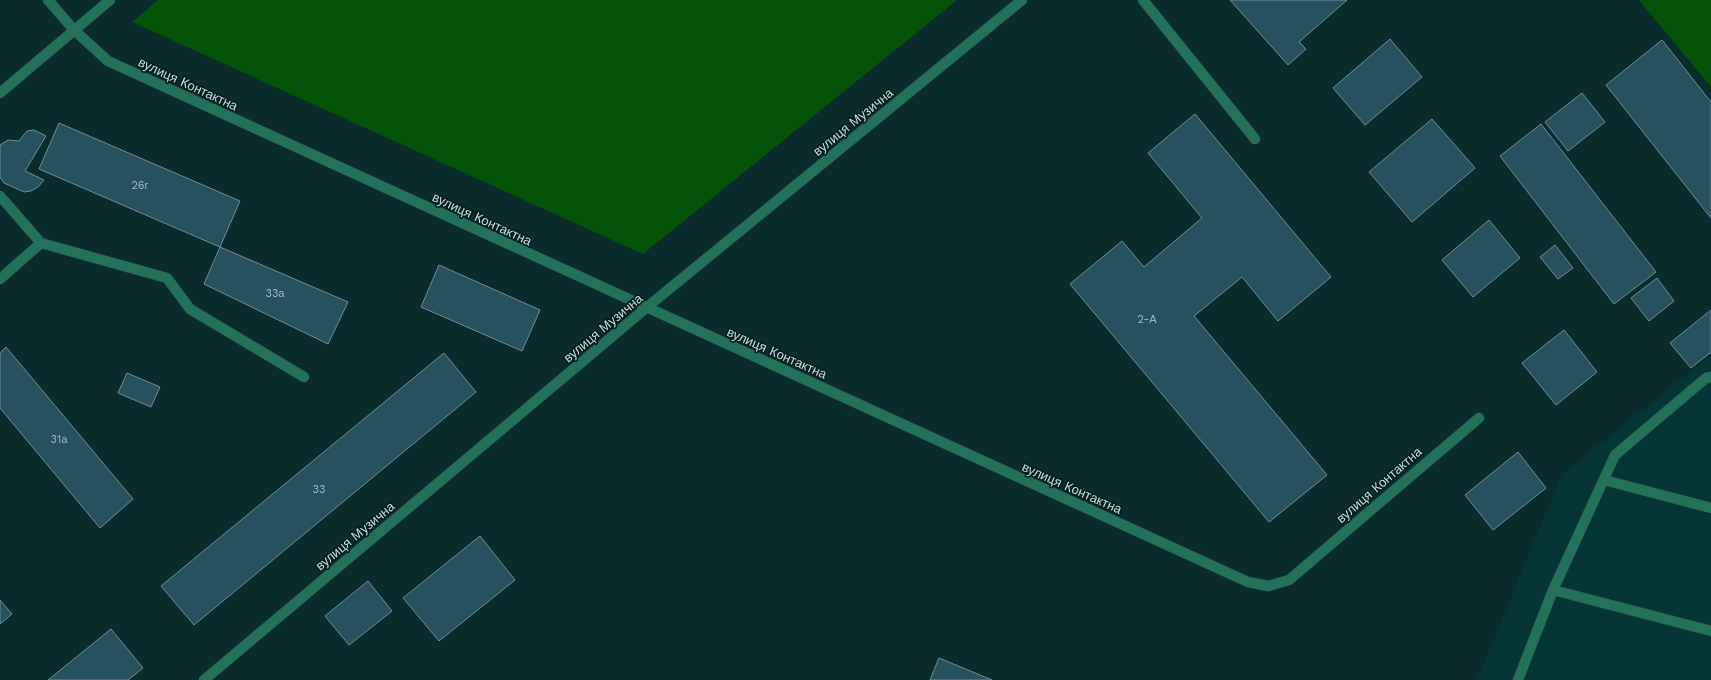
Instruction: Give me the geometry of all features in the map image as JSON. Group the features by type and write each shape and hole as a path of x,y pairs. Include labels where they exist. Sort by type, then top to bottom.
{"street":[{"name":"вулиця Контактна","path":"48,0 74,30 108,62 1248,582 1268,586 1288,580 1478,418"},
{"path":"0,93 110,0"},
{"name":"вулиця Музична","path":"204,680 646,308 1022,0"},
{"path":"1143,0 1255,139"},
{"path":"0,196 41,243 167,278 190,309 304,377"},
{"path":"0,279 41,243"},
{"path":"1518,680 1553,590 1615,455 1706,378 1711,376"},
{"path":"1604,480 1711,508"},
{"path":"1553,590 1711,630"}],"shaded area":[{"path":"1711,355 1711,680 1477,680 1562,474"}],"green space":[{"path":"158,0 957,0 643,254 132,22"},
{"path":"1639,0 1711,0 1711,87"}],"building":[{"path":"1230,0 1347,0 1299,42 1306,49 1288,65"},
{"path":"1390,39 1422,77 1365,125 1333,88"},
{"path":"1662,40 1711,102 1711,218 1606,85"},
{"path":"1582,93 1605,122 1568,151 1545,122"},
{"path":"1195,114 1331,277 1278,321 1242,277 1194,316 1327,475 1269,522 1070,284 1122,241 1144,267 1202,218 1148,153"},
{"path":"1432,119 1475,168 1412,222 1369,172"},
{"path":"59,123 240,201 220,247 39,169"},
{"path":"1541,124 1656,272 1614,304 1500,156"},
{"path":"34,130 46,136 25,171 44,180 38,187 31,191 24,192 4,183 0,177 0,145 8,140 19,141 27,131"},
{"path":"1489,220 1520,258 1473,297 1442,260"},
{"path":"1555,245 1573,268 1558,279 1540,257"},
{"path":"220,247 348,302 328,344 204,284"},
{"path":"439,265 540,310 522,351 421,307"},
{"path":"1657,278 1674,301 1649,321 1631,298"},
{"path":"1711,310 1711,352 1691,368 1670,343"},
{"path":"1564,330 1597,372 1556,405 1522,363"},
{"path":"6,347 133,499 100,528 0,408 0,353"},
{"path":"444,353 476,392 194,625 161,586"},
{"path":"127,373 160,387 151,407 118,393"},
{"path":"1518,452 1546,488 1493,530 1465,495"},
{"path":"480,536 515,580 439,641 403,598"},
{"path":"368,581 392,611 349,645 325,616"},
{"path":"0,600 12,614 0,624"},
{"path":"111,629 143,668 128,680 48,680"},
{"path":"939,658 992,680 930,680"}]}
